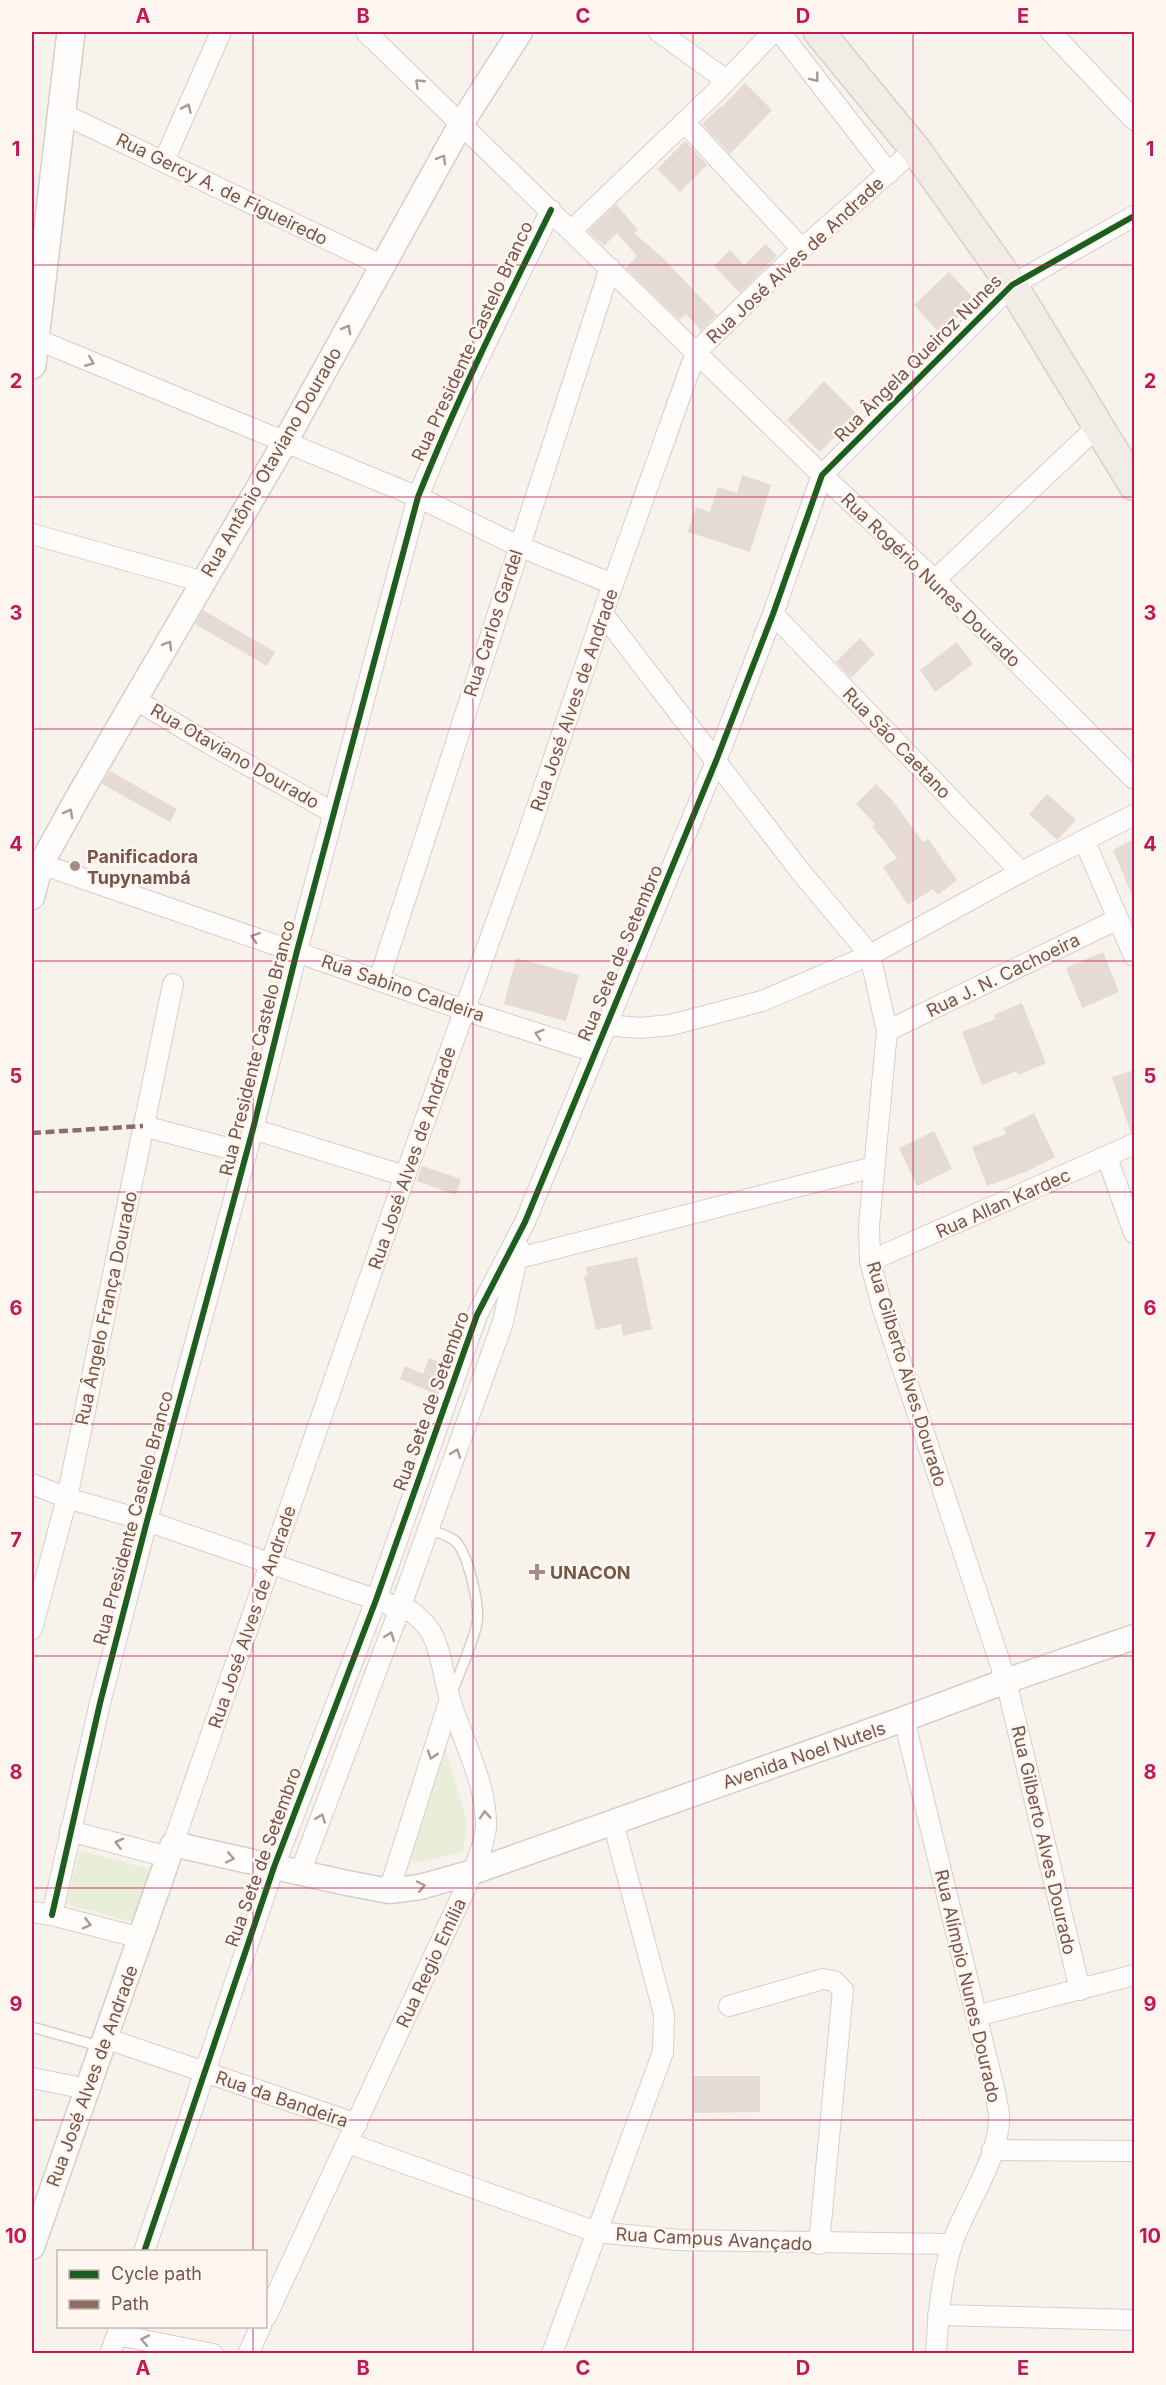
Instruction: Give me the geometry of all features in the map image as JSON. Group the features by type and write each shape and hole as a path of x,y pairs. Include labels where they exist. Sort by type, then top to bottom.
{"main road":[{"path":"33,348 70,32"},
{"path":"819,32 915,149 1012,285 1134,485"}],"street":[{"path":"164,161 221,32"},
{"name":"Rua Rogério Nunes Dourado","path":"366,32 822,475 935,580 1134,779"},
{"name":"Rua Antônio Otaviano Dourado","path":"32,897 41,864 78,797 285,442 461,124 520,32"},
{"path":"659,32 726,80"},
{"path":"572,230 773,32"},
{"path":"780,32 889,173"},
{"path":"1051,32 1134,120"},
{"name":"Rua Gercy A. de Figueiredo","path":"62,113 381,265"},
{"path":"684,122 802,249"},
{"name":"Rua José Alves de Andrade","path":"32,2247 405,1176 531,825 613,584 696,352 802,249 915,149"},
{"name":"Rua Presidente Castelo Branco","path":"52,1915 70,1831 147,1521 253,1129 297,951 418,497 474,365 550,210"},
{"name":"Rua Ângela Queiroz Nunes","path":"822,475 1012,285 1134,216"},
{"name":"Rua Carlos Gardel","path":"379,980 610,268"},
{"path":"33,348 285,442 418,497 518,546 613,584"},
{"path":"935,580 1098,427"},
{"name":"Rua Sete de Setembro","path":"145,2250 274,1867 376,1600 477,1315 510,1261 716,760 773,614 822,475"},
{"path":"32,534 204,582"},
{"name":"Rua Gilberto Alves Dourado","path":"603,614 800,871 870,955 887,1031 868,1225 870,1261 882,1306 1006,1681 1080,1990"},
{"name":"Rua São Caetano","path":"773,614 1021,872"},
{"name":"Rua Otaviano Dourado","path":"136,700 334,813"},
{"path":"606,1025 640,1028 671,1024 762,1001 870,955 1021,872 1134,815"},
{"path":"1084,840 1134,956"},
{"name":"Rua Sabino Caldeira","path":"41,864 464,1010 595,1052"},
{"name":"Rua J. N. Cachoeira","path":"887,1031 1118,919"},
{"name":"Rua Ângelo França Dourado","path":"32,1629 67,1498 173,984"},
{"path":"143,1126 246,1153"},
{"path":"253,1129 405,1176"},
{"name":"Rua Allan Kardec","path":"870,1261 1134,1144"},
{"path":"1107,1157 1134,1233"},
{"path":"510,1261 873,1167"},
{"name":"Rua Sete de Setembro","path":"300,1873 400,1608 503,1322 510,1261"},
{"name":"Rua Regio Emília","path":"32,1484 67,1498 147,1521 271,1563 400,1608 417,1617 431,1633 438,1650 450,1699 474,1766 484,1805 486,1828 473,1872 267,2315"},
{"name":"Avenida Noel Nutels","path":"171,1851 274,1867 389,1891 420,1887 473,1872 1134,1637"},
{"path":"389,1891 450,1699"},
{"name":"Rua Alímpio Nunes Dourado","path":"904,1719 999,2115 992,2150 952,2244 938,2315 936,2354"},
{"path":"552,2354 663,2052 665,2029 660,2000 614,1822"},
{"path":"70,1831 171,1851"},
{"path":"32,1912 141,1938"},
{"path":"976,2016 1134,1976"},
{"path":"729,2006 823,1979 834,1981 843,1990 819,2244"},
{"name":"Rua da Bandeira","path":"103,2042 203,2072 357,2124"},
{"path":"32,2078 87,2089"},
{"name":"Rua Campus Avançado","path":"348,2143 596,2232 678,2240 819,2244 952,2244"},
{"path":"992,2150 1134,2151"},
{"path":"938,2315 1134,2320"},
{"path":"248,2354 260,2328"},
{"path":"110,2354 119,2331 213,2354"}],"lane":[{"path":"428,1530 455,1541 465,1555 477,1607 477,1621 473,1635 450,1699"},
{"path":"32,2027 103,2042"}],"green space":[{"path":"444,1745 467,1821 463,1852 404,1865"},
{"path":"80,1851 151,1869 137,1923 66,1904"}],"building":[{"path":"745,83 772,110 730,154 702,124"},
{"path":"685,141 707,165 680,192 657,169"},
{"path":"616,204 638,230 634,233 663,258 717,315 701,331 686,314 679,320 626,268 637,256 617,233 604,246 588,231"},
{"path":"766,244 777,256 740,293 714,266 730,250 744,265"},
{"path":"949,272 976,301 940,334 914,305"},
{"path":"824,381 857,414 820,452 787,420"},
{"path":"742,475 771,485 750,552 688,532 696,507 710,512 718,487 737,493"},
{"path":"203,610 275,652 267,666 195,624"},
{"path":"860,638 875,654 851,678 836,662"},
{"path":"957,642 973,664 935,692 920,670"},
{"path":"110,771 177,809 170,822 102,784"},
{"path":"876,784 892,800 923,842 928,839 957,880 938,895 933,889 908,905 883,867 897,858 872,826 875,824 856,804"},
{"path":"1047,794 1076,820 1057,840 1029,814"},
{"path":"1134,839 1134,900 1113,850"},
{"path":"1103,952 1119,992 1082,1008 1066,968"},
{"path":"516,958 579,975 566,1021 504,1004"},
{"path":"1022,1003 1046,1063 1018,1075 1017,1071 982,1085 962,1032 996,1019 994,1015"},
{"path":"1134,1070 1134,1132 1131,1133 1112,1077"},
{"path":"1034,1113 1055,1157 1025,1172 987,1186 972,1147 1006,1134 1004,1128"},
{"path":"934,1131 952,1169 917,1186 899,1148"},
{"path":"422,1166 461,1179 456,1195 417,1181"},
{"path":"637,1257 652,1329 623,1336 621,1324 596,1330 584,1276 587,1275 586,1267"},
{"path":"429,1358 447,1364 436,1394 400,1379 405,1366 423,1374"},
{"path":"693,2076 760,2076 760,2112 693,2113"}],"marked path":[{"path":"32,1133 143,1126"}],"cycle path":[{"path":"52,1915 100,1703 418,497 465,388 551,210"},
{"path":"145,2250 274,1867 376,1600 477,1315 525,1222 716,761 773,614 822,475 1012,285 1134,216"}],"place":[{"name":"Panificadora Tupynambá","path":"75,866"},
{"name":"UNACON","path":"537,1572"}]}
